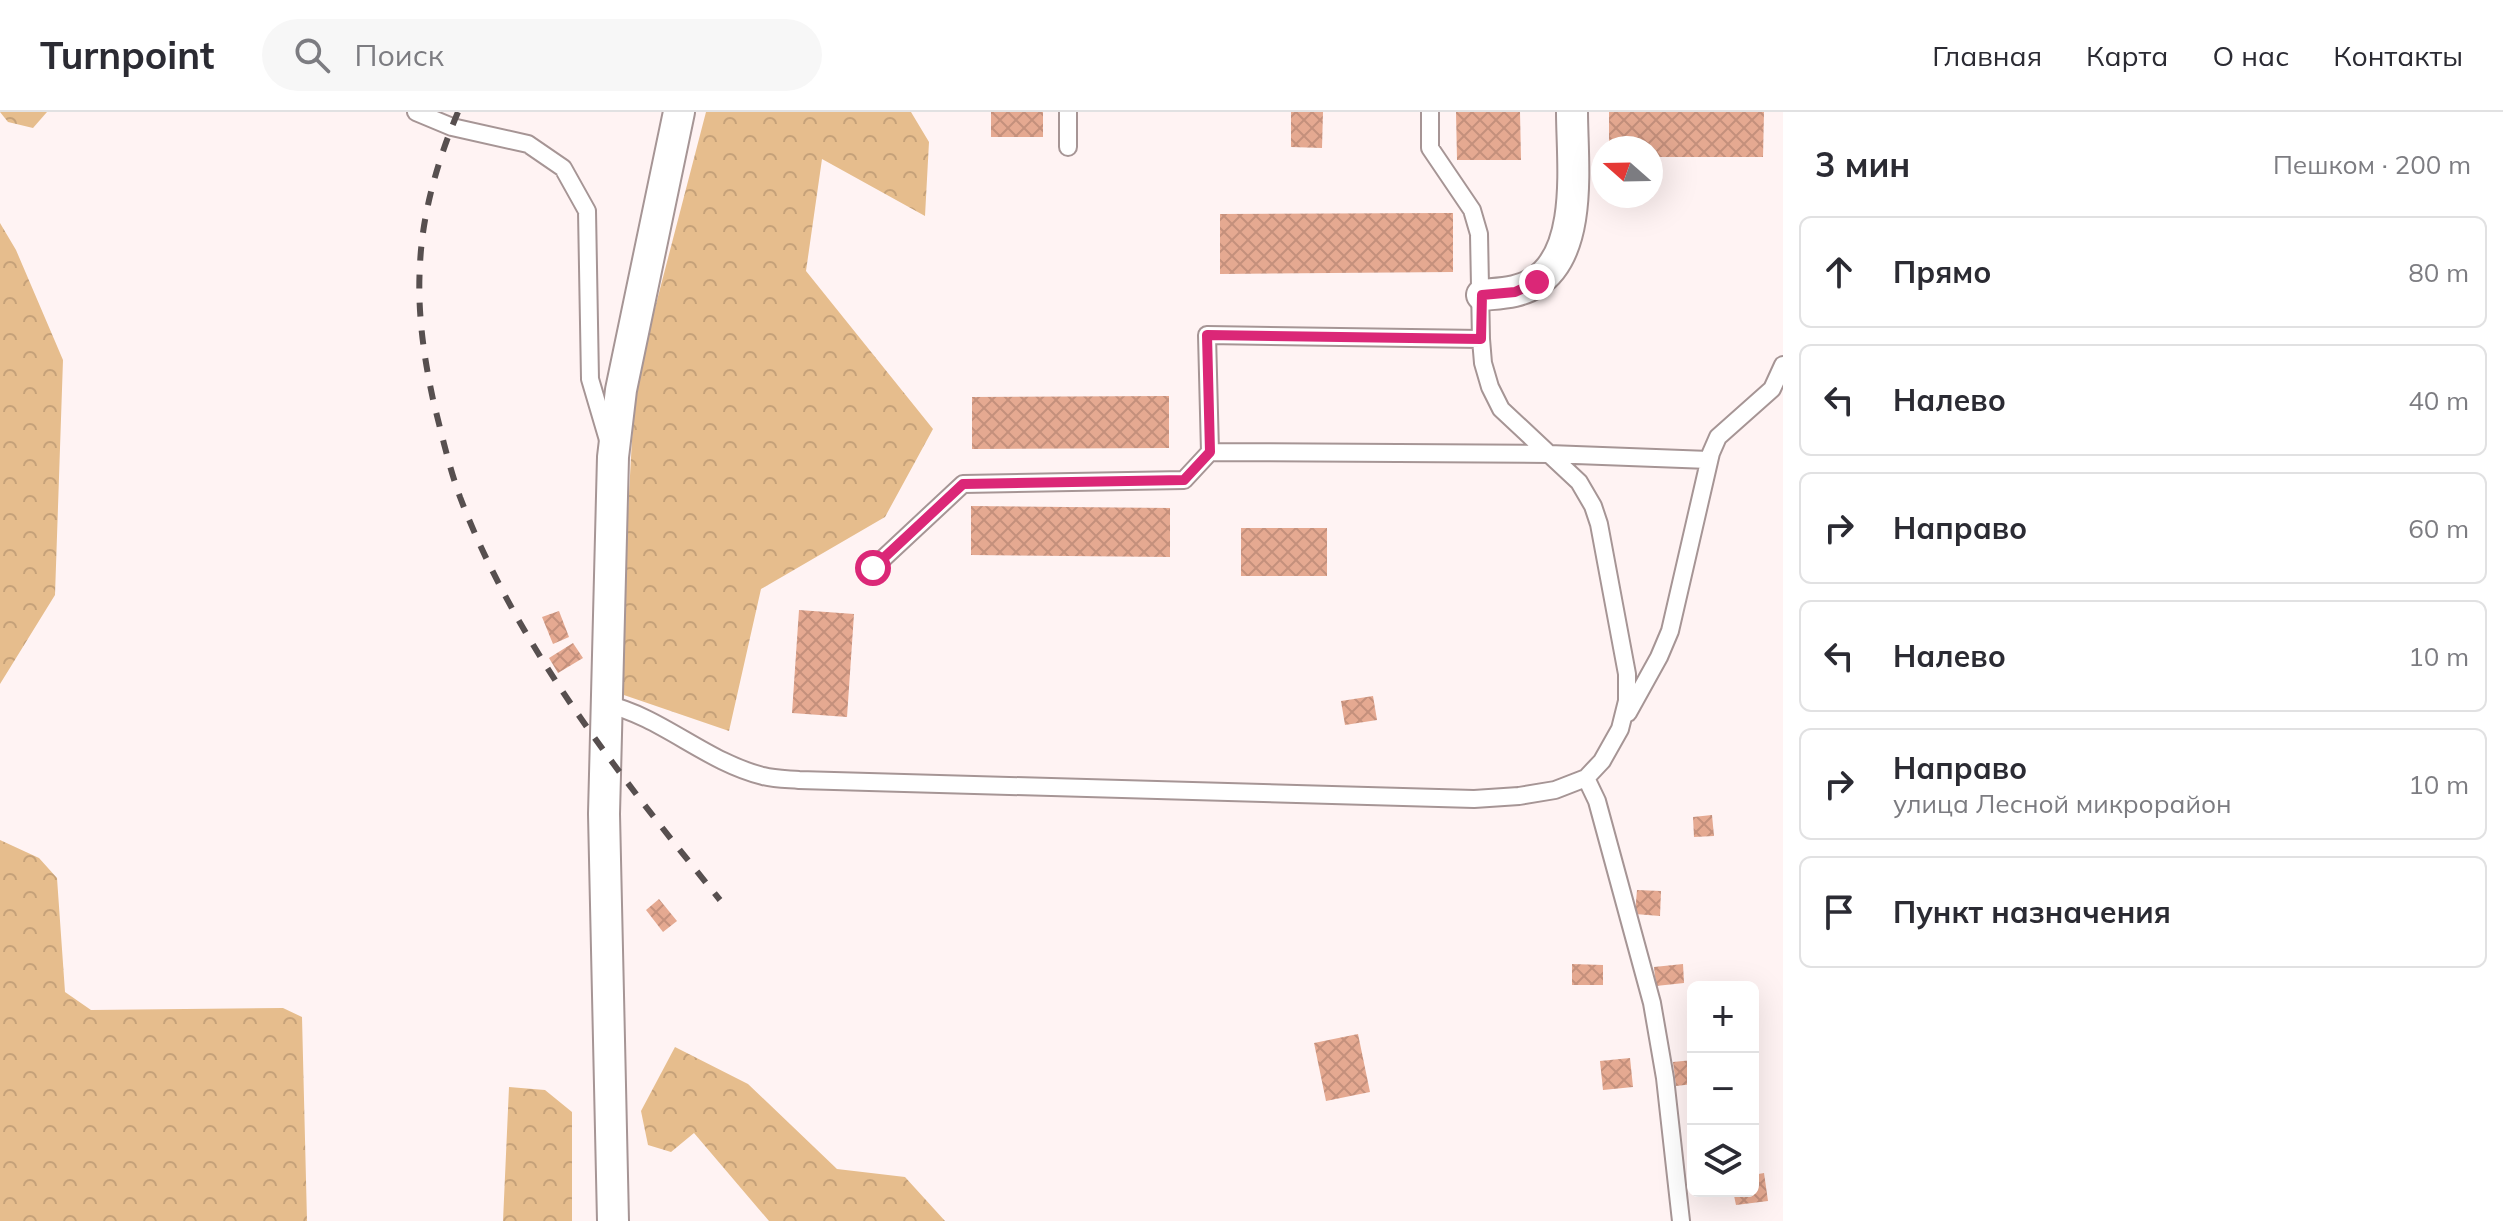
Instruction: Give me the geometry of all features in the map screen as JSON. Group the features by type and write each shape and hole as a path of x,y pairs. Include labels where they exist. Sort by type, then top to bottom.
{"street":[{"path":"613,1221 604,814 613,457 621,390 679,112"},
{"path":"1482,295 1515,292 1537,282 1555,263 1565,239 1572,208 1572,112"}],"lane":[{"path":"416,112 452,127 528,144 563,168 587,211 590,379 613,457"},
{"path":"1068,112 1068,147"},
{"path":"1430,112 1430,148 1472,210 1479,234 1481,339 1483,363 1490,387 1501,409 1579,482 1599,524 1627,674 1627,701 1620,729"},
{"path":"873,568 963,484 1184,480 1210,452 1207,335 1481,339"},
{"path":"606,704 628,709 732,765 763,776 799,780 1474,799 1555,790 1586,778 1602,761 1659,657 1670,631 1709,460 1718,437 1772,389 1783,365"},
{"path":"1210,452 1549,454 1709,460"},
{"path":"1586,778 1597,801 1652,1003 1665,1078 1681,1221"}],"green space":[{"path":"0,112 47,112 33,128 8,122"},
{"path":"706,112 911,112 929,142 925,216 822,159 806,271 933,429 885,517 761,589 729,731 618,693 635,385"},
{"path":"0,223 16,250 63,360 55,595 0,684"},
{"path":"0,840 39,858 57,878 65,992 91,1010 283,1008 302,1017 307,1221 0,1221"},
{"path":"675,1047 748,1084 837,1169 905,1177 945,1221 769,1221 694,1133 671,1152 648,1145 641,1111"},
{"path":"509,1087 545,1090 572,1112 572,1221 503,1221"}],"building":[{"path":"991,112 1043,112 1043,137 991,137"},
{"path":"1291,112 1323,112 1322,148 1291,147"},
{"path":"1456,112 1520,112 1521,160 1457,160"},
{"path":"1609,112 1764,112 1763,157 1663,157 1663,136 1609,136"},
{"path":"1453,213 1453,272 1220,274 1220,214"},
{"path":"1169,396 1169,448 972,449 972,397"},
{"path":"971,506 1170,508 1170,557 971,555"},
{"path":"1241,528 1327,528 1327,576 1241,576"},
{"path":"799,610 854,614 847,717 792,713"},
{"path":"559,611 569,637 553,644 542,617"},
{"path":"573,643 583,658 558,673 549,658"},
{"path":"1373,696 1377,720 1345,725 1341,701"},
{"path":"1712,815 1714,836 1694,837 1693,817"},
{"path":"1637,890 1661,891 1660,916 1635,914"},
{"path":"659,899 677,921 663,932 646,910"},
{"path":"1572,964 1603,965 1603,985 1572,985"},
{"path":"1683,964 1684,983 1656,986 1654,967"},
{"path":"1358,1034 1370,1092 1326,1101 1314,1043"},
{"path":"1630,1058 1633,1087 1603,1090 1600,1061"},
{"path":"1687,1061 1687,1085 1676,1086 1673,1062"},
{"path":"1764,1173 1768,1201 1736,1205 1734,1197 1759,1197 1759,1174"}],"railway":[{"path":"458,112 428,207 419,282 427,370 456,486 483,552 541,658 609,758 720,900"}],"route":[{"path":"873,568 963,484 1184,480 1210,452 1207,335 1481,339 1482,295 1515,292 1537,282"}]}
